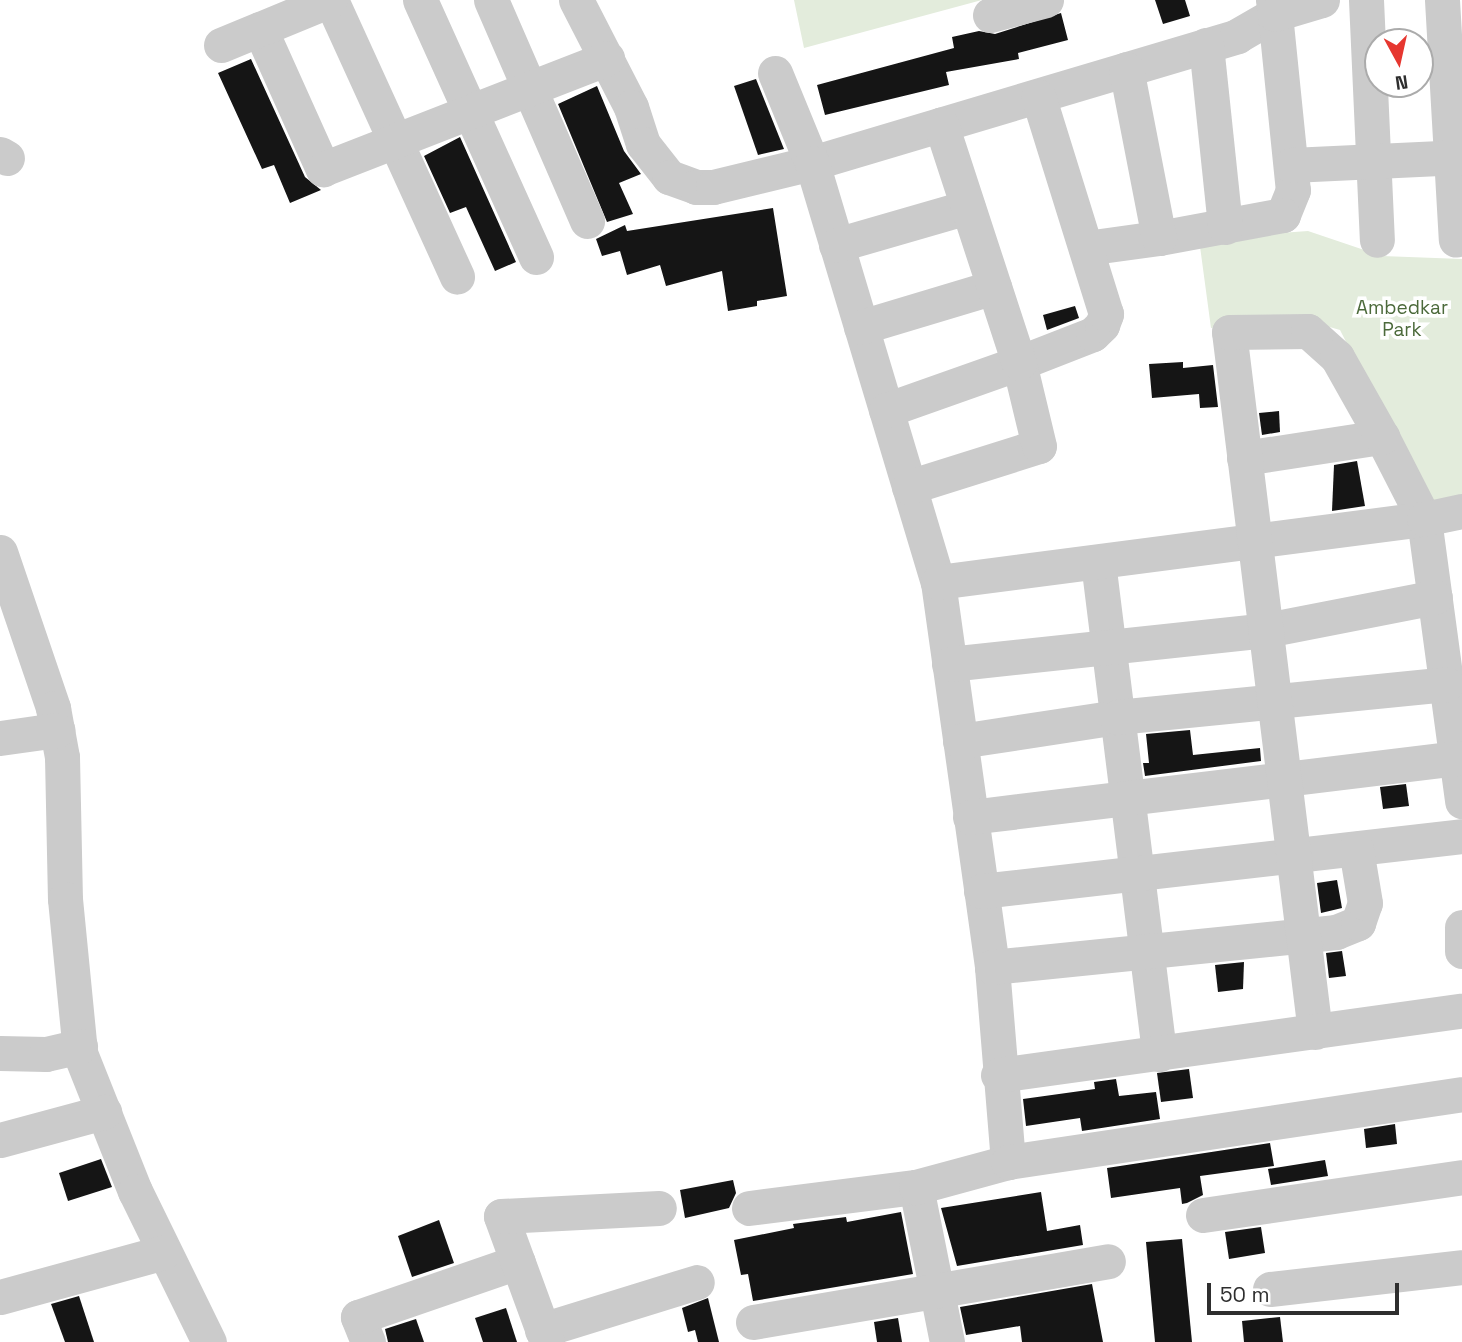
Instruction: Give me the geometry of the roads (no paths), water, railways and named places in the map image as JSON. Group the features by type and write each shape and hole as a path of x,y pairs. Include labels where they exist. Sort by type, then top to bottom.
{"street":[{"path":"221,45 330,0 391,141 457,277"},
{"path":"419,0 472,110 537,257"},
{"path":"491,0 587,221"},
{"path":"576,0 631,107 643,144 669,177 713,187 811,163 1237,36 1274,7 1322,0"},
{"path":"990,15 1046,0"},
{"path":"1366,0 1377,240"},
{"path":"1442,0 1458,158 1456,240"},
{"path":"1086,248 1225,228 1283,215 1293,190 1274,7"},
{"path":"260,29 323,169 607,58"},
{"path":"1206,45 1225,228"},
{"path":"1126,69 1159,238"},
{"path":"775,73 811,163 938,582 992,967 998,1075 1008,1162"},
{"path":"886,410 1019,363 1093,334 1102,326 1106,314 1038,96"},
{"path":"909,487 1039,446 1019,363 941,124"},
{"path":"1290,165 1458,158"},
{"path":"836,245 968,207"},
{"path":"861,327 994,287"},
{"path":"1315,1032 1229,332 1308,331 1336,357 1382,437 1424,519 1462,801"},
{"path":"1244,458 1382,437"},
{"path":"938,582 1424,519 1462,510"},
{"path":"0,552 57,730 66,795 65,900 80,1046 104,1111 164,1252 207,1342"},
{"path":"1098,562 1159,1054"},
{"path":"949,664 1108,644 1266,630 1434,597"},
{"path":"960,740 1117,717 1275,704 1446,684"},
{"path":"0,738 57,730"},
{"path":"970,817 1284,781 1456,758"},
{"path":"981,891 1462,836"},
{"path":"992,967 1336,932 1358,923 1364,903 1356,849"},
{"path":"1462,927 1462,951"},
{"path":"998,1075 1462,1011"},
{"path":"0,1053 46,1054 80,1046"},
{"path":"749,1208 916,1188 1008,1162 1462,1094"},
{"path":"0,1140 104,1111"},
{"path":"1203,1215 1462,1177"},
{"path":"916,1188 947,1342"},
{"path":"659,1208 500,1216 518,1262 540,1338 697,1282"},
{"path":"0,1297 164,1252"},
{"path":"753,1322 936,1293 1108,1261"},
{"path":"368,1342 358,1317 518,1262"},
{"path":"1270,1289 1462,1267"}],"park label":[{"name":"Ambedkar Park","path":"1402,319"}]}
